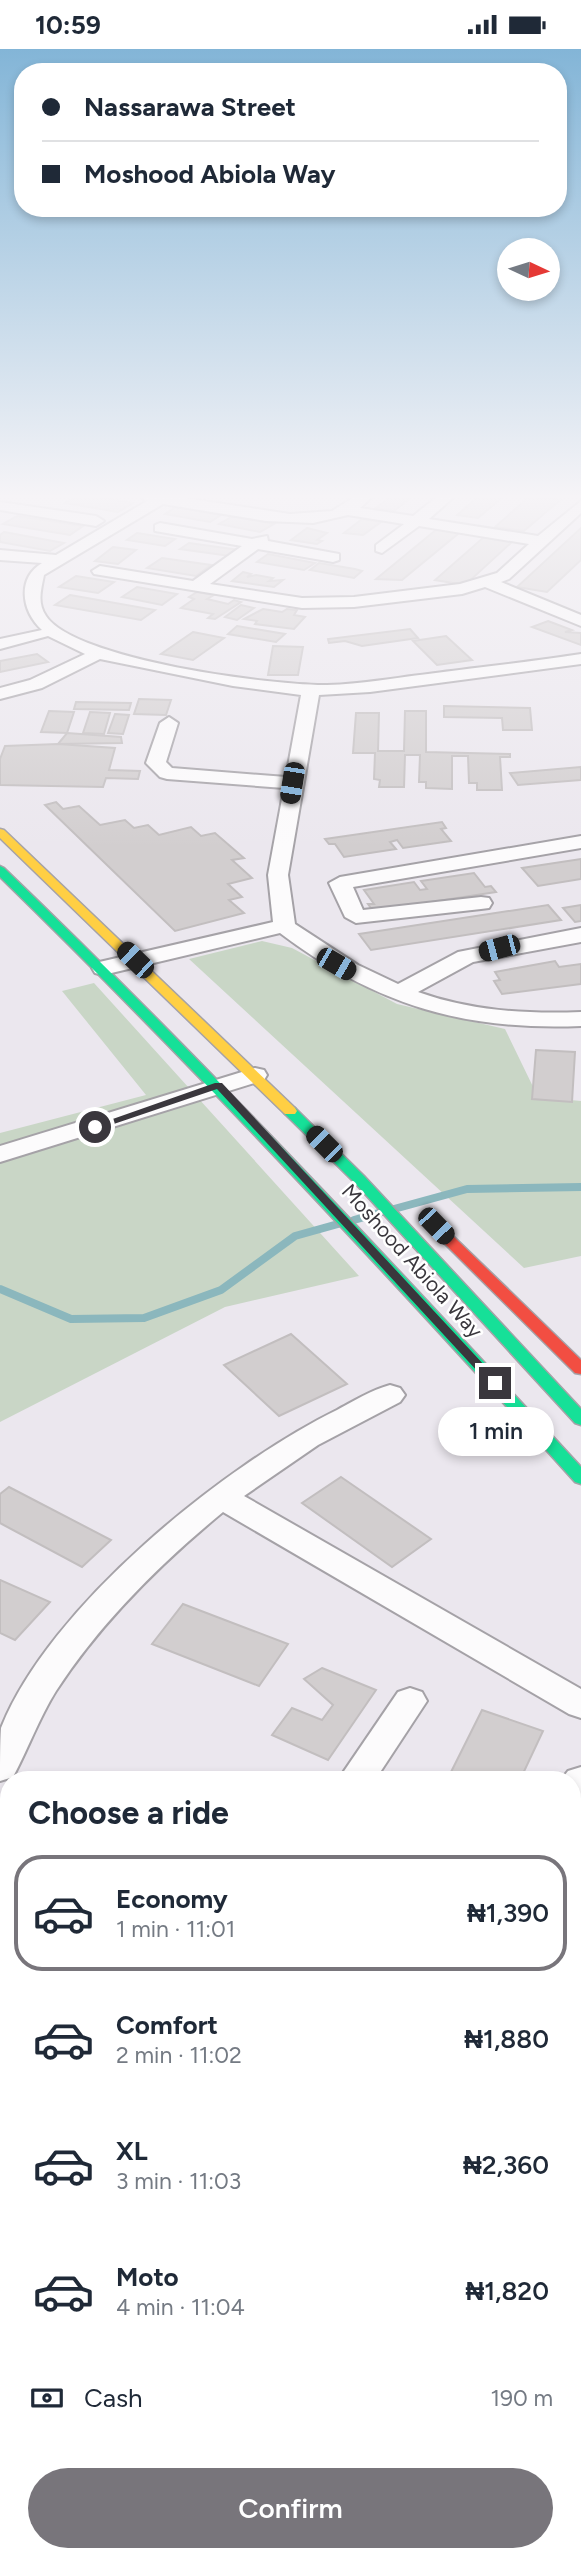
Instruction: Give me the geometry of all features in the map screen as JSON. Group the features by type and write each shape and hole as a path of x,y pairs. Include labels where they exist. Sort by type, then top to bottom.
{"main road":[{"name":"Moshood Abiola Way","path":"0,832 359,1178 581,1419"},
{"name":"Moshood Abiola Way","path":"0,870 103,968 219,1085 318,1189 581,1478"},
{"path":"438,1229 581,1369"}],"street":[{"path":"20,613 40,635 93,657 312,690 376,686 581,659"},
{"path":"562,613 581,621"},
{"path":"0,644 40,635"},
{"path":"0,694 36,684 93,657"},
{"path":"312,690 292,783 278,875 284,926 317,953 396,994 492,1015 581,1019"},
{"path":"169,723 156,763 167,773 178,776 292,783"},
{"path":"481,903 356,917 340,883 581,842"},
{"path":"103,968 284,926"},
{"path":"396,994 466,957 581,935"},
{"path":"0,1154 95,1127 255,1075"},
{"path":"0,1767 44,1682 103,1608 164,1544 220,1496 298,1443 390,1395"},
{"path":"220,1496 581,1705"},
{"path":"362,1771 410,1701"}],"green space":[{"path":"262,941 292,948 397,1004 505,1029 538,1097 581,1101 581,1256 524,1268 189,959"},
{"path":"94,983 359,1276 225,1307 0,1422 0,1133 146,1095 62,991"}],"building":[{"path":"102,613 150,613 141,620"},
{"path":"209,613 224,613 215,619 208,618 213,614"},
{"path":"230,613 247,613 237,620 225,617"},
{"path":"255,613 295,613 305,617 294,629 255,624 257,621 244,619"},
{"path":"548,621 572,630 565,632 581,633 581,645 532,627"},
{"path":"237,626 285,634 276,642 228,634"},
{"path":"410,629 418,638 362,646 345,641 329,643 328,639"},
{"path":"193,632 224,638 193,660 161,654"},
{"path":"446,636 472,660 437,665 413,641"},
{"path":"273,646 303,647 298,675 268,675"},
{"path":"37,654 48,662 0,672 0,661"},
{"path":"139,699 171,700 166,715 134,714"},
{"path":"76,702 131,703 129,710 74,709"},
{"path":"444,706 530,708 532,730 503,730 502,718 444,717"},
{"path":"49,711 74,712 67,733 41,732"},
{"path":"405,711 426,711 426,752 510,754 510,757 500,757 502,790 477,790 477,783 469,783 468,756 452,756 452,789 426,788 426,782 419,782 420,755 405,755 404,787 379,787 380,780 374,779 375,753 353,753 356,713 379,713 378,751 404,751"},
{"path":"90,712 110,713 104,734 83,733"},
{"path":"115,714 129,715 123,734 108,733"},
{"path":"67,733 121,737 122,743 58,744"},
{"path":"58,744 115,748 109,770 140,771 138,779 106,778 103,787 0,785 0,759 5,746"},
{"path":"581,767 581,780 518,785 510,773"},
{"path":"56,802 63,809 79,806 100,825 125,820 134,828 148,825 159,835 191,827 201,836 215,833 244,858 232,860 252,878 228,884 242,897 229,900 244,913 175,931 45,805"},
{"path":"442,822 446,828 441,829 451,841 403,848 397,840 390,842 396,849 344,857 335,844 329,844 325,839"},
{"path":"581,859 581,879 538,886 522,868"},
{"path":"474,873 485,887 491,886 496,892 373,911 368,904 374,904 364,890 414,882 420,890 427,889 421,881"},
{"path":"548,905 561,920 371,950 359,934"},
{"path":"581,905 581,921 575,922 563,908"},
{"path":"555,961 559,967 581,964 581,984 502,994 494,981 500,980 495,972"},
{"path":"536,1050 575,1052 572,1102 532,1099"},
{"path":"291,1334 347,1384 279,1416 224,1365"},
{"path":"341,1477 431,1539 392,1567 302,1503"},
{"path":"9,1487 111,1540 82,1567 0,1523 0,1494"},
{"path":"0,1580 50,1602 15,1640 0,1633"},
{"path":"183,1604 288,1644 259,1686 152,1644"},
{"path":"322,1668 376,1690 328,1760 272,1735 292,1708 322,1720 333,1705 304,1679"},
{"path":"482,1710 543,1731 524,1771 452,1771"}],"waterway":[{"path":"394,1209 467,1189 581,1187"},
{"path":"354,1220 382,1212"},
{"path":"0,1289 71,1319 144,1318 221,1290 295,1236 338,1224"}],"traffic: fast":[{"path":"0,870 223,1093 368,1245 581,1478"},
{"path":"290,1111 359,1179 581,1419"}],"traffic: slow":[{"path":"0,832 290,1111"}],"traffic: jam":[{"path":"447,1238 581,1369"}],"route":[{"path":"95,1127 219,1085 495,1383"}]}
